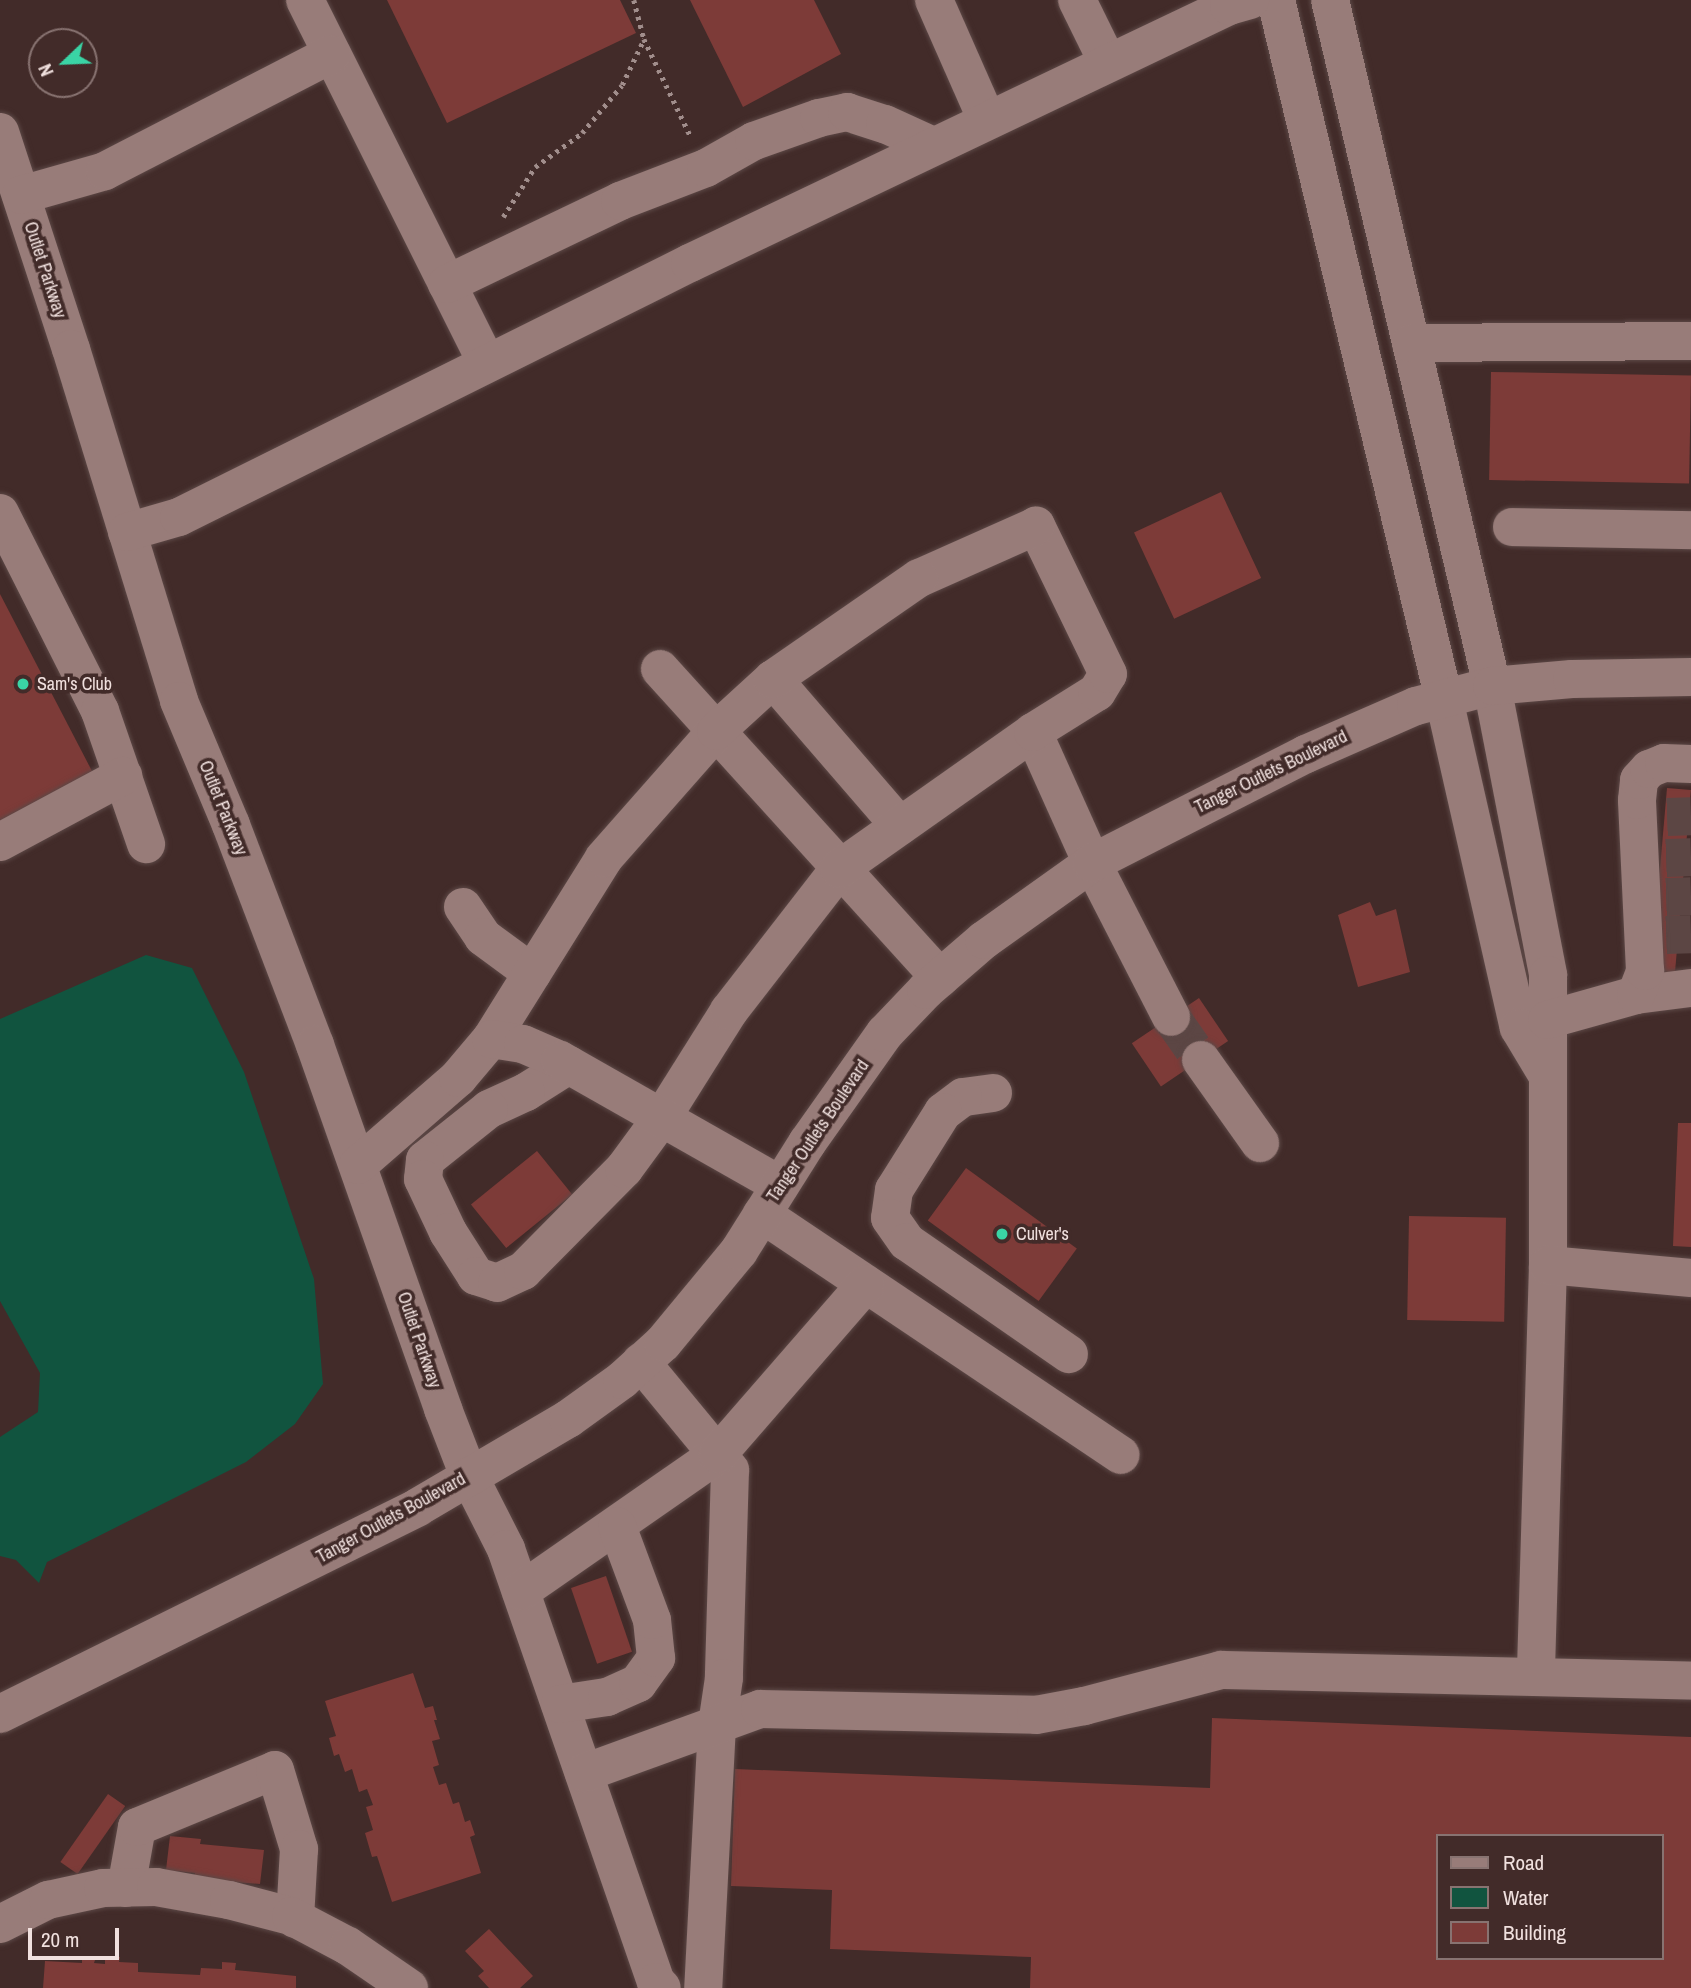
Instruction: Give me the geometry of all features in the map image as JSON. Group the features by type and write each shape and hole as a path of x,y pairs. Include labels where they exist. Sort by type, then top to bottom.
{"street":[{"path":"305,0 487,363"},
{"path":"934,0 987,120"},
{"path":"1077,0 1108,63"},
{"path":"127,532 179,517 487,363 933,146 1229,5 1251,0"},
{"path":"1276,0 1444,699 1519,1028 1546,1073"},
{"path":"1330,0 1492,686 1548,975 1548,1265 1536,1677"},
{"path":"21,195 105,172 331,54"},
{"path":"447,284 620,201 706,168 754,141 819,118 847,112 885,124 933,146"},
{"name":"Outlet Parkway","path":"0,132 179,701 231,825 358,1165 469,1476 506,1549 656,1982 662,1988"},
{"path":"1410,343 1691,341"},
{"path":"0,513 100,711 146,844"},
{"path":"358,1165 458,1078 491,1040 604,858 716,731 773,679 919,579 1036,526 1108,674 1097,692 1032,732 839,869 729,1011 663,1116 624,1169 523,1271 497,1283 476,1276 447,1232 423,1179 425,1160 489,1109 526,1092 569,1065"},
{"path":"1512,527 1691,530"},
{"path":"660,669 940,978"},
{"name":"Tanger Outlets Boulevard","path":"0,1714 331,1553 568,1419 663,1343 706,1293 885,1032 940,978 1031,905 1092,863 1306,754 1416,706 1492,686 1572,679 1691,677"},
{"path":"773,679 900,826"},
{"path":"1032,732 1144,970 1171,1017"},
{"path":"1636,995 1646,971 1655,935 1652,818 1639,780 1649,769 1664,763 1691,764"},
{"path":"0,842 122,776"},
{"path":"463,907 483,937 532,973"},
{"path":"1547,1020 1636,995 1691,988"},
{"path":"491,1040 523,1044 569,1065 663,1116 771,1200 866,1284 1121,1455"},
{"path":"1201,1060 1260,1143"},
{"path":"993,1093 962,1097 943,1112 894,1190 890,1218 907,1242 1069,1354"},
{"path":"1548,1265 1691,1278"},
{"path":"521,1591 718,1454 866,1284"},
{"path":"640,1362 730,1470 724,1678 717,1725 703,1988"},
{"path":"560,1704 607,1697 638,1684 656,1658 652,1620 617,1526"},
{"path":"584,1773 760,1709 1036,1715 1084,1706 1221,1670 1691,1681"},
{"path":"126,1888 137,1827 275,1770 299,1849 295,1919"},
{"path":"0,1924 48,1900 103,1888 156,1887 229,1900 295,1919 348,1946 409,1988"}],"path":[{"path":"634,0 644,40 706,168"},
{"path":"492,263 503,217 535,167 582,133 622,85 644,40"}],"water":[{"path":"146,955 192,968 244,1072 314,1279 323,1384 295,1424 246,1462 47,1562 39,1583 16,1560 0,1556 0,1437 38,1412 40,1373 0,1301 0,1019"}],"building":[{"path":"387,0 620,0 636,33 447,123"},
{"path":"690,0 814,0 841,54 743,107"},
{"path":"1491,372 1691,375 1689,483 1489,480"},
{"path":"1221,492 1261,578 1174,619 1134,533"},
{"name":"Sam's Club","path":"0,594 93,773 0,822"},
{"path":"1667,788 1691,790 1675,975 1651,973"},
{"path":"1370,902 1376,916 1396,909 1410,972 1358,987 1338,915"},
{"path":"1199,998 1228,1041 1161,1086 1132,1043"},
{"path":"1678,1123 1691,1123 1691,1247 1673,1246"},
{"path":"537,1151 572,1195 506,1248 471,1204"},
{"name":"Culver's","path":"966,1168 1077,1249 1039,1301 928,1221"},
{"path":"1409,1216 1506,1218 1504,1322 1407,1320"},
{"path":"606,1576 632,1652 597,1664 571,1588"},
{"path":"413,1673 425,1708 433,1706 437,1720 434,1720 440,1739 432,1741 439,1765 433,1767 439,1785 446,1783 453,1804 459,1802 465,1822 470,1820 475,1835 470,1837 481,1873 392,1902 377,1856 372,1857 365,1833 373,1830 366,1807 373,1805 367,1789 359,1792 352,1769 345,1772 339,1754 334,1756 329,1738 336,1736 325,1701"},
{"path":"1212,1718 1691,1737 1691,1988 1030,1988 1031,1957 830,1949 832,1890 731,1886 735,1769 1210,1788"},
{"path":"108,1794 125,1806 78,1874 60,1862"},
{"path":"170,1836 201,1839 200,1844 264,1850 260,1884 194,1879 195,1873 166,1870"},
{"path":"489,1929 533,1976 520,1988 489,1988 478,1976 484,1971 465,1951"},
{"path":"105,1956 120,1957 119,1962 138,1963 138,1972 200,1975 201,1968 222,1969 222,1962 236,1963 235,1970 296,1976 296,1988 43,1988 45,1961 82,1963 82,1960 95,1960 94,1963 105,1964"}],"tunnel":[{"path":"1667,817 1691,816"},
{"path":"1666,858 1691,857"},
{"path":"1666,897 1691,896"},
{"path":"1666,935 1691,934"},
{"path":"1171,1017 1201,1060"}],"place":[{"name":"Sam's Club","path":"23,684"},
{"name":"Culver's","path":"1002,1234"}]}
